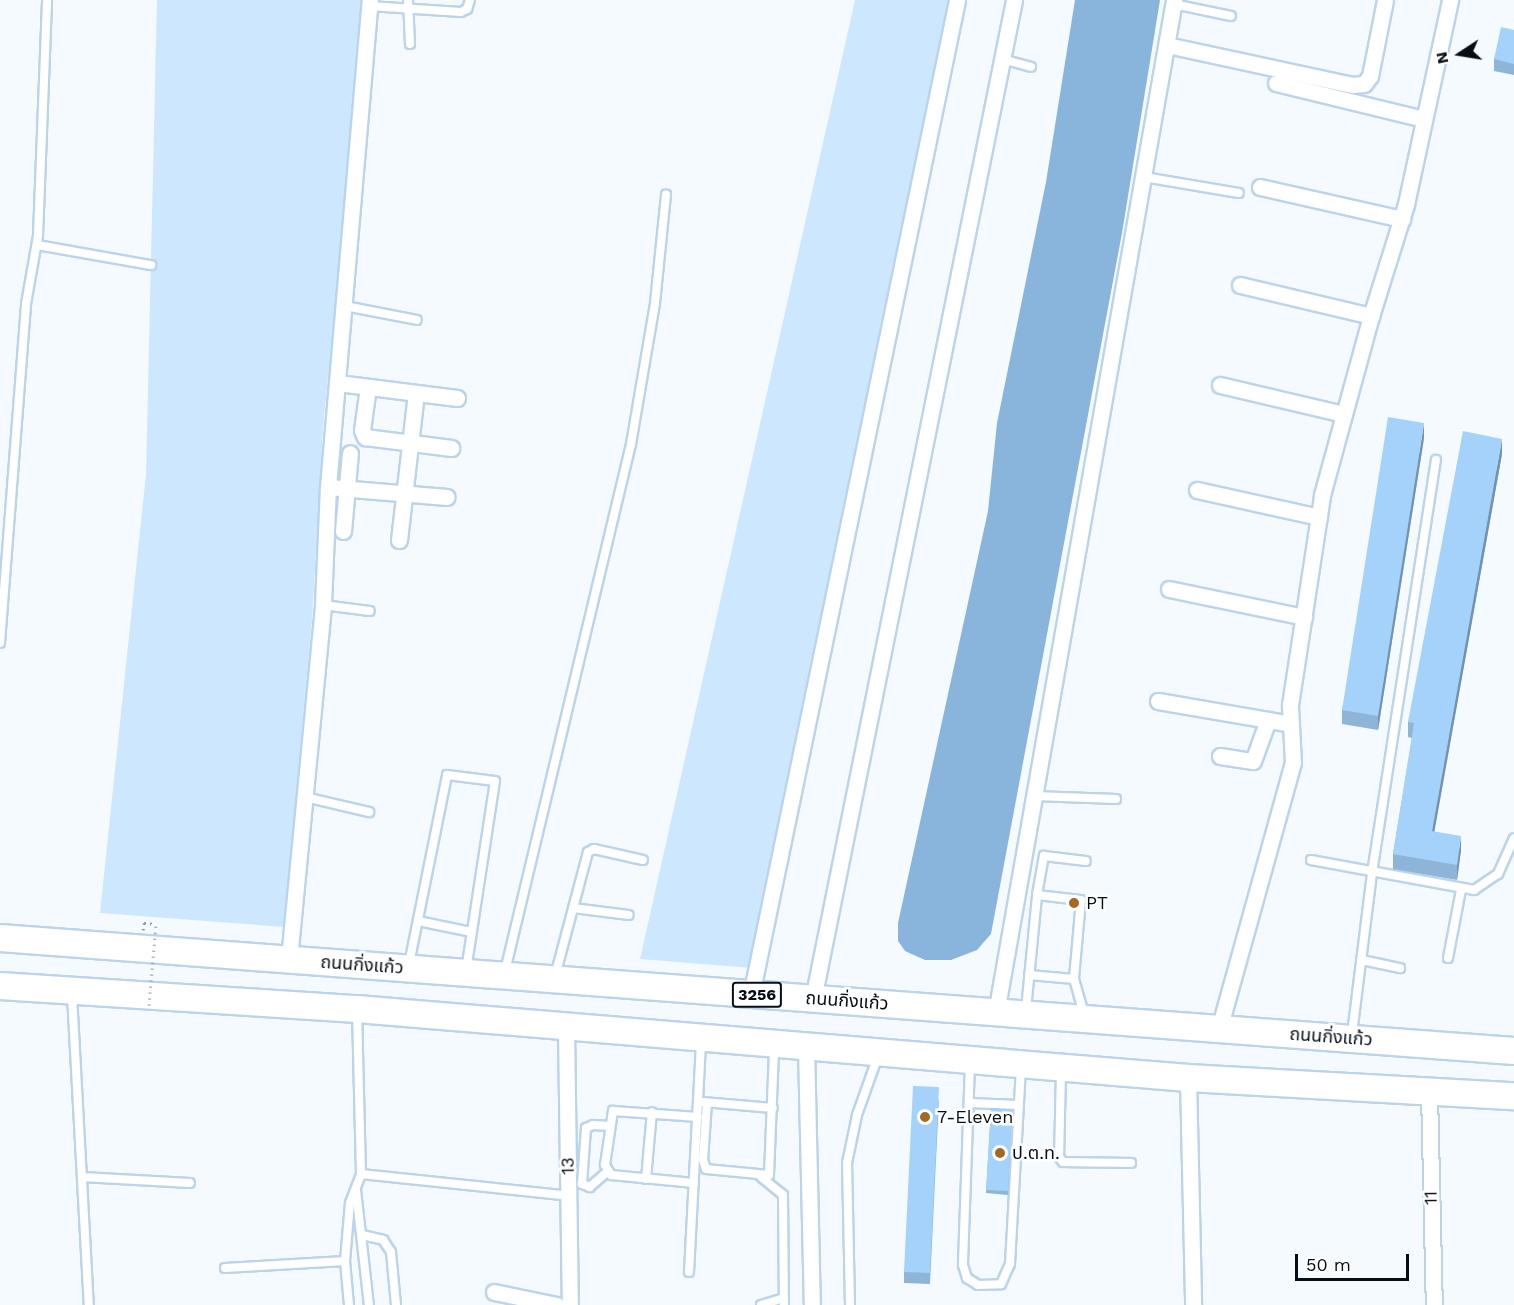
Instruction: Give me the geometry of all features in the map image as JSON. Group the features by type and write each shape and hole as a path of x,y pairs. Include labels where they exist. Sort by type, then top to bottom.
{"main road":[{"name":"ถนนกิ่งแก้ว","path":"0,938 1514,1051"},
{"path":"0,986 357,1009 1188,1078 1514,1096"}],"street":[{"path":"751,995 957,0"},
{"path":"813,999 1014,0"},
{"path":"1167,45 1352,85 1364,84 1370,76 1385,0"},
{"path":"1219,1029 1293,764 1290,705 1319,517 1371,316 1402,219 1449,0"},
{"path":"996,1012 1173,2"},
{"path":"289,959 323,605 328,487 370,3"},
{"path":"1276,83 1424,119"},
{"path":"1260,187 1402,219"},
{"path":"1240,285 1371,316"},
{"path":"338,383 457,398"},
{"path":"1220,385 1344,414"},
{"path":"368,387 362,435 451,448"},
{"path":"399,540 402,493 416,393"},
{"path":"343,531 350,453"},
{"path":"328,487 447,497"},
{"path":"1197,490 1319,517"},
{"path":"1169,589 1304,617"},
{"path":"1158,701 1291,724"},
{"path":"1220,756 1253,761 1268,720"},
{"name":"13","path":"566,1028 570,1305"},
{"path":"806,1047 812,1305"},
{"path":"1188,1078 1193,1305"},
{"name":"11","path":"1429,1091 1434,1305"},
{"path":"494,1292 557,1305"}],"lane":[{"path":"0,643 26,304 37,245 47,0"},
{"path":"370,3 408,4 461,12 467,9 470,0"},
{"path":"1173,2 1231,16"},
{"path":"408,4 410,44"},
{"path":"1002,59 1031,67"},
{"path":"1144,177 1239,193"},
{"path":"504,975 631,444 654,303 666,195"},
{"path":"37,245 151,265"},
{"path":"345,306 417,320"},
{"path":"1352,1039 1372,873 1436,460"},
{"path":"323,605 370,611"},
{"path":"408,968 447,775 495,781 466,972"},
{"path":"1034,796 1116,799"},
{"path":"305,797 369,812"},
{"path":"1311,860 1461,890 1480,888 1493,879 1505,865 1514,838"},
{"path":"554,981 588,852 594,849 643,861"},
{"path":"1025,1014 1037,895 1044,856 1086,861"},
{"path":"1448,958 1461,890"},
{"path":"1037,895 1081,900 1074,979 1085,1018"},
{"path":"573,908 629,915"},
{"path":"418,921 471,932"},
{"path":"1362,960 1400,968"},
{"path":"1029,975 1074,979"},
{"path":"72,991 89,1305"},
{"path":"349,1305 345,1261 350,1203 361,1174 357,1009"},
{"path":"701,1038 703,1160 706,1169 761,1177 783,1195 784,1301 760,1305"},
{"path":"761,1177 772,1170 774,1043"},
{"path":"850,1305 846,1163 857,1115 880,1052"},
{"path":"970,1059 963,1265 972,1283 994,1286 1004,1281 1010,1264 1021,1064"},
{"path":"1061,1066 1059,1156 1063,1162 1131,1163"},
{"path":"703,1102 773,1108"},
{"path":"688,1272 698,1117 703,1102"},
{"path":"969,1103 1019,1105"},
{"path":"610,1126 593,1125 586,1128 582,1184 590,1187 607,1172 613,1111 618,1109 698,1117"},
{"path":"646,1179 652,1112"},
{"path":"607,1172 646,1179 694,1183"},
{"path":"361,1174 569,1196"},
{"path":"82,1177 190,1183"},
{"path":"355,1188 369,1305"},
{"path":"362,1235 383,1240 391,1252 396,1305"},
{"path":"225,1268 345,1261"}],"path":[{"path":"149,1005 156,924"}],"shaded area":[{"path":"157,0 365,0 323,428 312,620 284,927 100,913 146,474"},
{"path":"855,0 952,0 752,968 640,959"},
{"path":"1075,0 1160,0 1122,233 991,934 977,950 951,960 925,960 905,951 898,941 898,923 988,511 997,423 1046,182"}],"building":[{"path":"1501,27 1514,30 1514,64 1494,59"},
{"path":"1388,417 1424,423 1378,716 1342,710"},
{"path":"1463,431 1502,439 1432,831 1461,836 1457,865 1393,854 1414,723 1408,722"},
{"path":"913,1086 939,1087 930,1273 904,1272"},
{"path":"991,1108 1012,1110 1008,1191 986,1190"}],"place":[{"name":"PT","path":"1074,903"},
{"name":"7-Eleven","path":"925,1117"},
{"name":"ป.ต.ท.","path":"1000,1153"}]}
